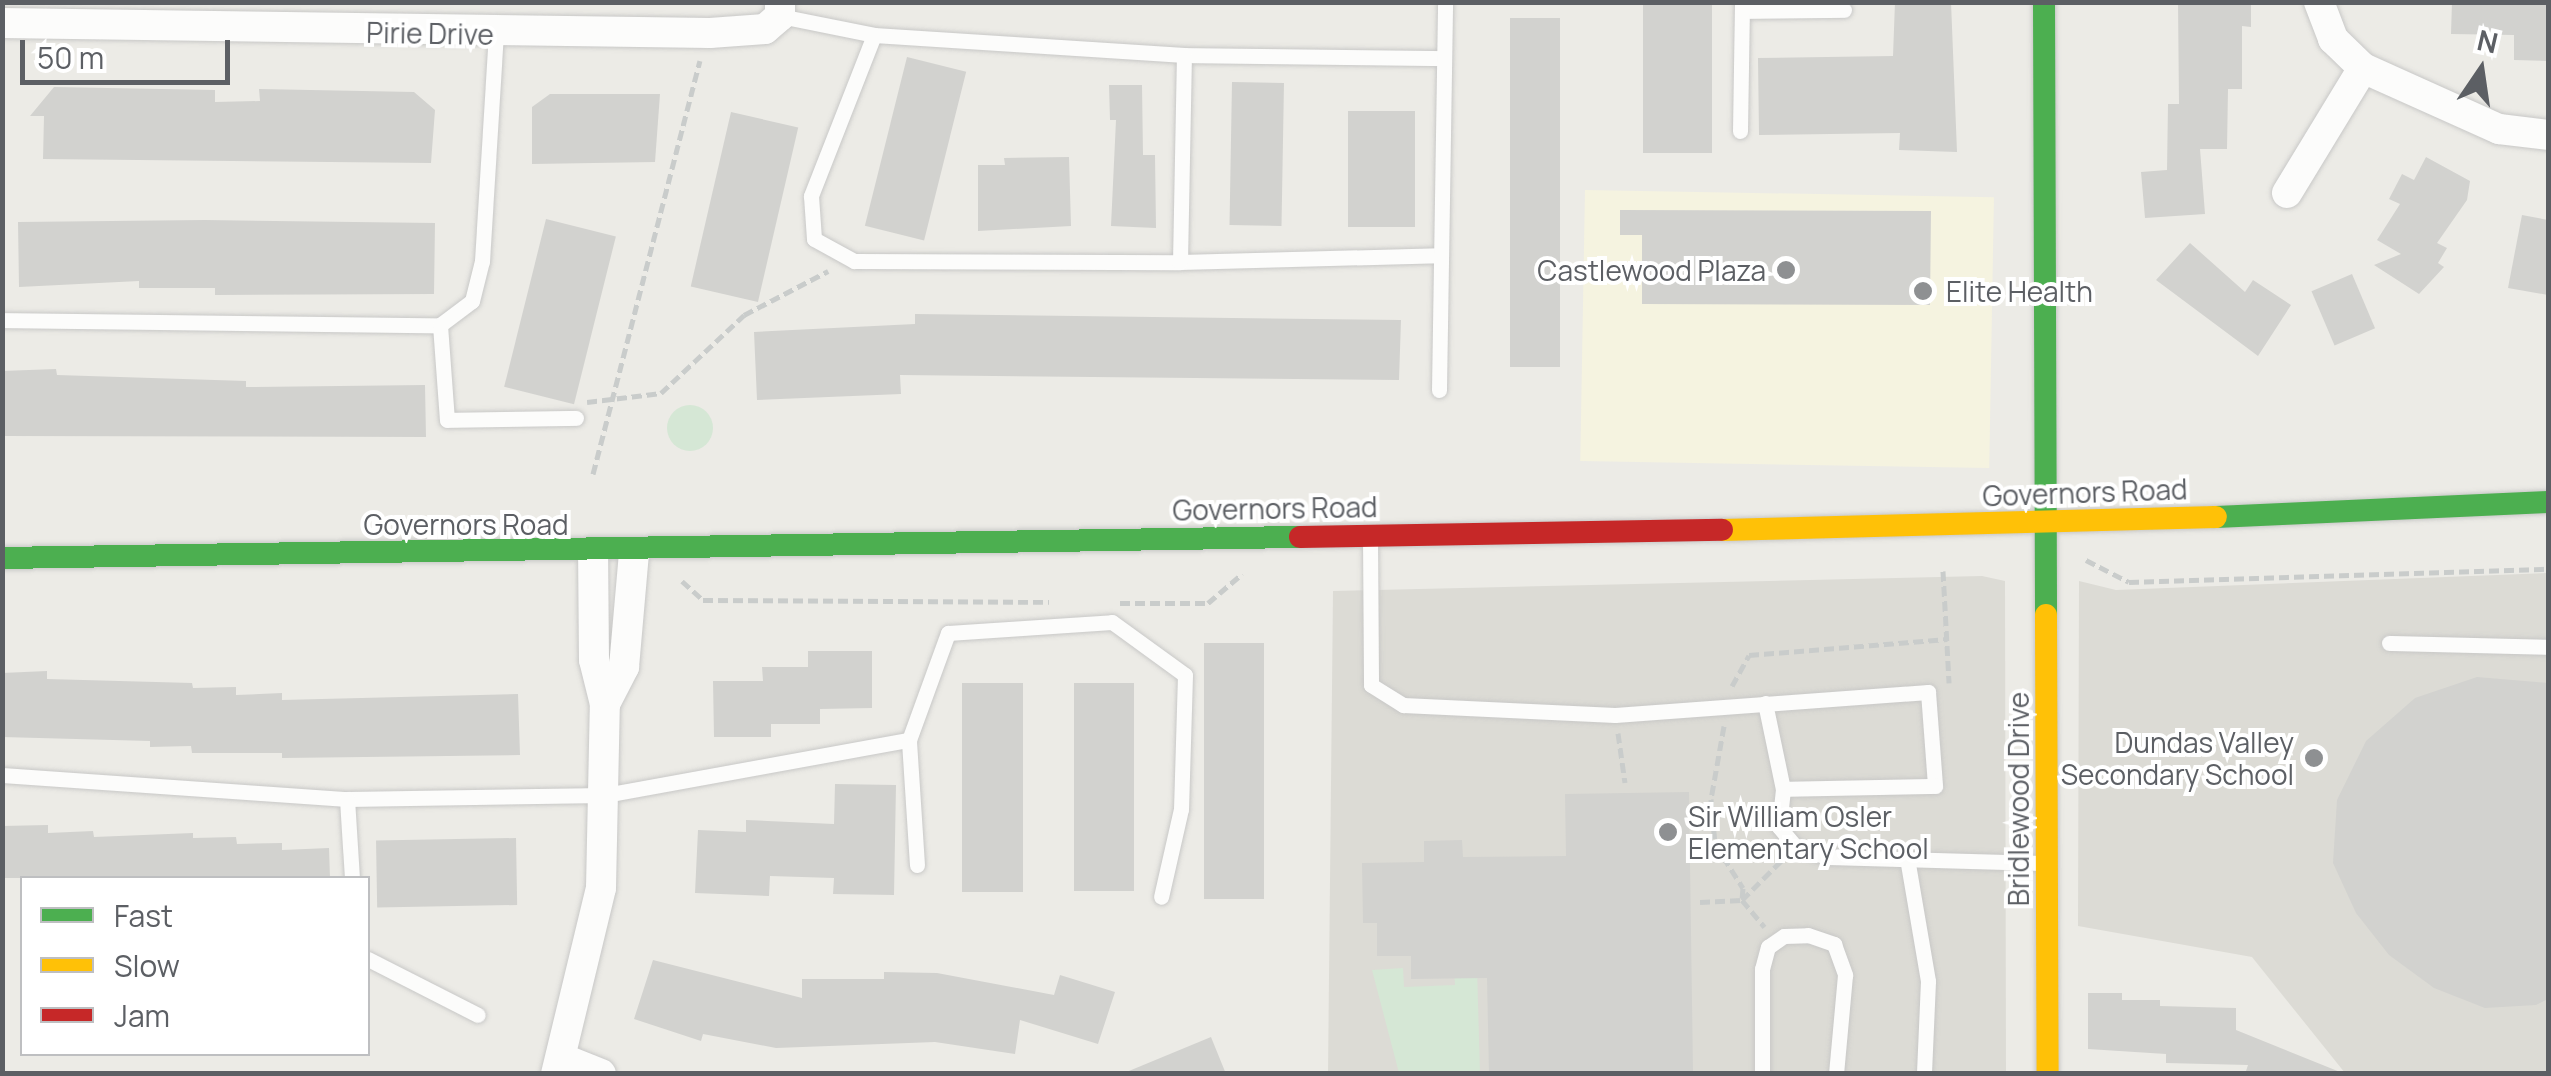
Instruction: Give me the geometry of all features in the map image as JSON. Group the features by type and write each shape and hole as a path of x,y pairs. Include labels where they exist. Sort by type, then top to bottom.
{"main road":[{"name":"Bridlewood Drive","path":"2044,2 2048,1074"},
{"name":"Governors Road","path":"2,558 594,553 2048,525 2548,502"}],"street":[{"path":"2319,2 2333,39 2363,68 2498,129 2548,136"},
{"name":"Pirie Drive","path":"2,23 496,35 710,33 765,29 780,9"},
{"path":"2288,193 2363,68"},
{"path":"605,704 624,667 634,552"},
{"path":"594,553 594,660 605,704 601,888 558,1066 601,1074"}],"lane":[{"path":"1439,390 1445,2"},
{"path":"1740,131 1742,7 1844,10"},
{"path":"780,9 874,35 1184,55 1444,58"},
{"path":"2,320 440,325 472,302 482,261 496,35"},
{"path":"874,35 811,196 814,239 854,261 1180,262 1439,254"},
{"path":"1180,262 1184,55"},
{"path":"440,325 447,420 576,418"},
{"path":"1370,536 1371,685 1386,700 1615,715 1928,692 1935,786 1782,789"},
{"path":"917,864 910,740 948,633 1112,622 1185,675 1181,809 1161,896"},
{"path":"2389,644 2548,647"},
{"path":"1765,703 1782,789 1779,827 1796,848 1827,856 2048,863"},
{"path":"2,775 347,799 604,795 910,740"},
{"path":"347,799 352,876"},
{"path":"1907,858 1928,981 1924,1074"},
{"path":"1762,1074 1762,969 1768,947 1784,936 1808,934 1834,944 1845,976 1836,1074"},
{"path":"370,959 478,1015"}],"path":[{"path":"593,474 703,53"},
{"path":"576,418 588,402 662,393 744,315 789,287 854,261"},
{"path":"2075,554 2129,582 2548,569"},
{"path":"1928,692 1950,700 1944,572"},
{"path":"1111,602 1208,603 1238,574 1257,573"},
{"path":"676,576 704,600 1053,602"},
{"path":"1615,715 1624,783"},
{"path":"1700,902 1742,900 1796,848"}],"shaded area":[{"path":"1585,190 1994,197 1989,468 1580,461"},
{"name":"Dundas Valley Secondary School","path":"2548,573 2548,1073 2345,1073 2252,957 2078,926 2079,581 2116,590"},
{"name":"Sir William Osler Elementary School","path":"1982,576 2005,581 2006,1073 1328,1074 1333,591"}],"green space":[{"path":"690,405 707,411 713,428 707,445 690,451 673,445 667,428 673,411"},
{"path":"1477,967 1480,1073 1399,1073 1372,970 1403,968 1404,987 1455,985 1454,969"}],"building":[{"path":"1643,2 1712,2 1712,153 1643,153"},
{"path":"1895,2 1951,2 1957,152 1899,150 1900,133 1759,135 1758,58 1893,56"},
{"path":"2178,2 2251,2 2251,27 2242,26 2242,89 2228,89 2227,149 2200,149 2205,214 2145,218 2141,172 2167,170 2168,104 2179,104"},
{"path":"2452,2 2548,5 2548,61 2514,60 2514,35 2451,34"},
{"path":"1510,18 1560,18 1560,367 1510,367"},
{"path":"907,57 966,72 924,241 865,226"},
{"path":"1232,82 1284,83 1281,226 1230,225"},
{"path":"1109,85 1142,85 1143,155 1155,155 1156,228 1111,226 1116,120 1110,120"},
{"path":"54,87 215,90 215,102 260,101 259,89 414,92 435,110 431,163 43,159 44,116 30,116"},
{"path":"550,94 660,94 655,162 532,164 532,107"},
{"path":"1348,111 1415,111 1415,227 1348,227"},
{"path":"731,112 798,128 758,302 691,286"},
{"path":"1069,157 1071,226 978,231 978,165 1005,165 1004,158"},
{"path":"2426,157 2470,181 2467,200 2437,243 2447,248 2438,263 2444,267 2419,294 2374,265 2401,254 2377,240 2400,204 2389,199 2402,174 2414,180"},
{"name":"Castlewood Plaza","path":"1620,210 1931,211 1930,305 1642,304 1642,235 1620,235"},
{"path":"2522,215 2548,220 2548,295 2508,288"},
{"path":"546,219 616,236 574,404 504,387"},
{"path":"18,222 435,223 434,294 215,295 215,288 139,288 139,281 19,287"},
{"path":"2190,243 2245,292 2253,280 2291,305 2258,356 2156,280"},
{"path":"2352,274 2375,328 2335,346 2311,291"},
{"path":"915,314 1401,320 1399,380 900,375 901,394 757,400 754,332 915,324"},
{"path":"56,369 57,375 246,381 246,387 425,385 426,437 2,436 2,371"},
{"path":"1204,643 1264,643 1264,899 1204,899"},
{"path":"808,651 872,651 872,708 820,709 820,724 771,724 771,737 714,737 713,681 763,681 762,667 808,667"},
{"path":"47,671 47,679 192,683 193,688 236,687 236,695 282,693 282,700 518,694 520,755 282,758 282,753 192,753 191,746 150,747 150,741 2,737 2,673"},
{"path":"2477,677 2548,683 2548,999 2536,1005 2485,1008 2434,988 2389,955 2356,913 2333,863 2337,800 2366,741 2415,698"},
{"path":"962,683 1023,683 1023,892 962,892"},
{"path":"1074,683 1134,683 1134,891 1074,891"},
{"path":"835,784 896,785 894,895 833,894 834,878 770,876 769,896 695,893 698,830 746,832 746,820 834,824"},
{"path":"1689,792 1693,1072 1489,1074 1487,978 1411,979 1411,956 1377,956 1377,923 1363,923 1362,863 1424,862 1424,841 1462,840 1463,857 1566,856 1565,794"},
{"path":"48,825 48,833 93,831 94,837 193,833 193,838 236,837 237,844 282,843 282,850 329,848 330,876 2,878 2,826"},
{"path":"516,838 517,905 377,907 376,840"},
{"path":"653,960 802,998 802,979 884,979 884,972 937,973 1054,995 1060,975 1115,992 1098,1044 1020,1020 1015,1054 935,1042 776,1048 703,1034 701,1041 634,1019"},
{"path":"2088,993 2122,993 2122,1000 2160,1000 2160,1006 2236,1008 2236,1030 2345,1074 2245,1074 2248,1065 2166,1063 2166,1054 2088,1049"},
{"path":"1211,1037 1226,1074 1124,1073"}],"traffic: fast":[{"path":"2044,2 2046,615"},
{"path":"2216,517 2548,502"},
{"path":"2,558 1300,537"}],"traffic: slow":[{"path":"1722,530 2216,517"},
{"path":"2046,615 2048,1074"}],"traffic: jam":[{"path":"1300,537 1722,530"}],"place":[{"name":"Castlewood Plaza","path":"1786,270"},
{"name":"Elite Health","path":"1923,291"},
{"name":"Dundas Valley Secondary School","path":"2314,758"},
{"name":"Sir William Osler Elementary School","path":"1668,832"}]}
